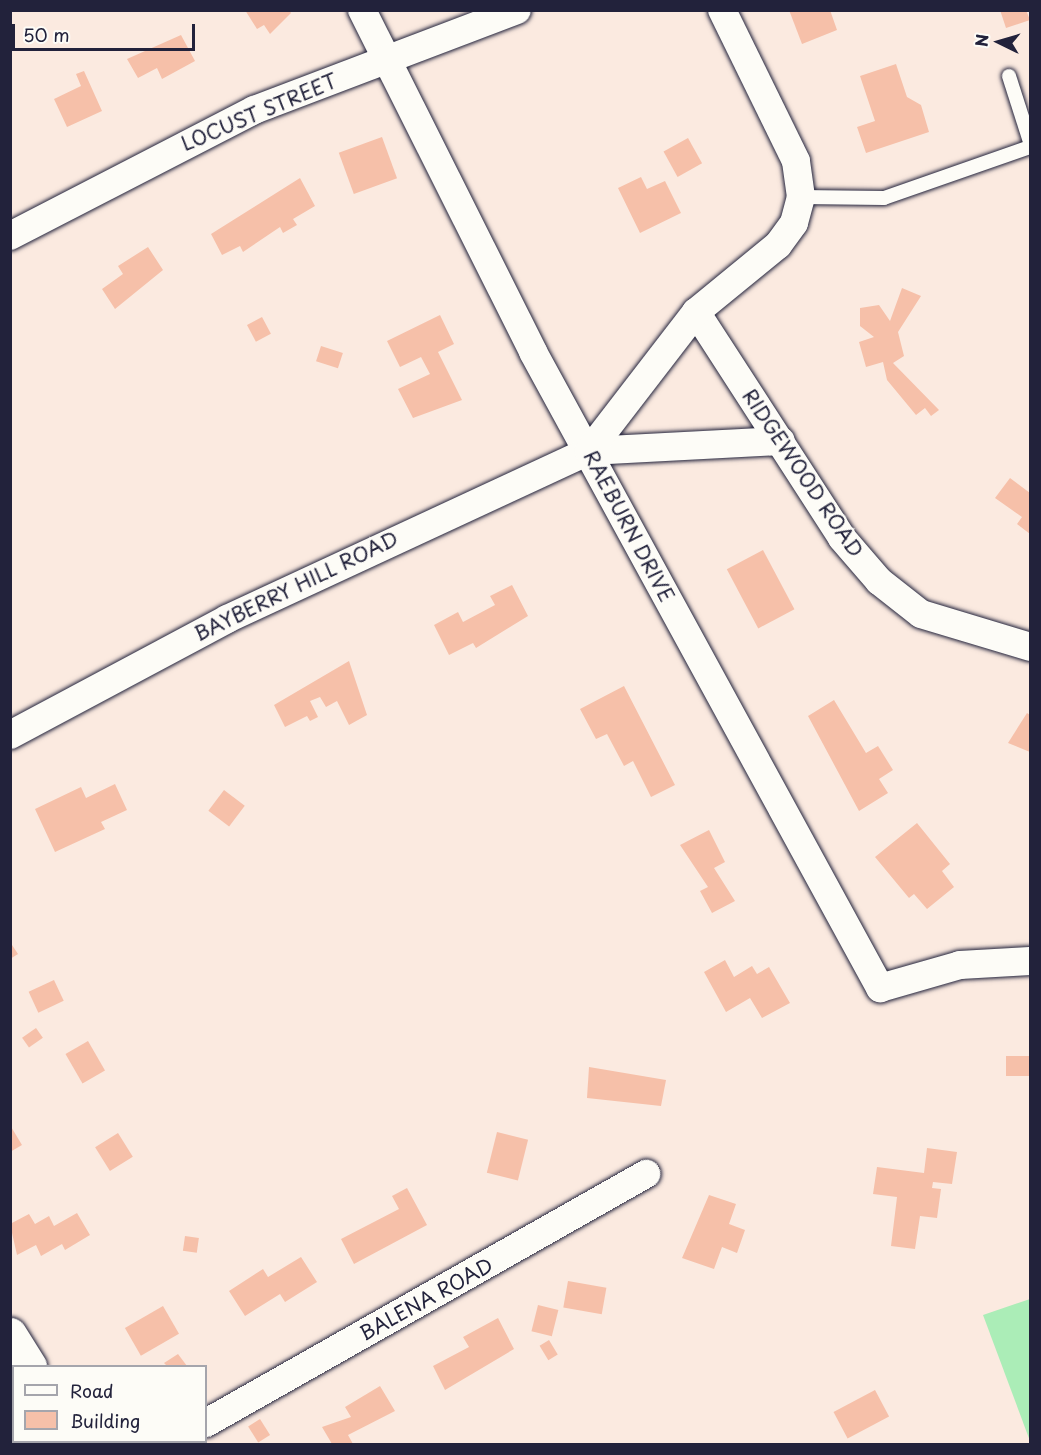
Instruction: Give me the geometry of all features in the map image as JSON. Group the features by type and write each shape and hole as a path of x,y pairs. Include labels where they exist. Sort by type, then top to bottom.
{"main road":[{"path":"10,1334 29,1365"}],"street":[{"name":"RAEBURN DRIVE","path":"362,10 533,351 880,988 960,965 1030,961"},
{"name":"LOCUST STREET","path":"10,236 254,110 517,10"},
{"name":"BAYBERRY HILL ROAD","path":"589,451 696,312 778,245 794,223 801,196 796,161 722,10"},
{"name":"RIDGEWOOD ROAD","path":"696,312 782,441 842,538 879,581 921,614 1030,647"},
{"name":"BAYBERRY HILL ROAD","path":"10,735 227,619 589,451 782,441"},
{"name":"BALENA ROAD","path":"207,1422 646,1174"}],"lane":[{"path":"1010,76 1030,142"},
{"path":"801,196 884,198 1030,147"}],"green space":[{"path":"1030,1299 1030,1441 983,1315"}],"building":[{"path":"245,10 289,10 291,13 270,34 264,25 257,29"},
{"path":"789,10 830,10 837,30 802,44"},
{"path":"1000,10 1026,10 1030,20 1006,28"},
{"path":"181,35 195,61 162,79 157,68 138,78 127,59"},
{"path":"896,64 907,97 921,105 929,132 866,153 857,127 875,121 860,76"},
{"path":"84,71 102,111 67,127 54,99 81,86 76,74"},
{"path":"382,137 397,178 354,194 339,153"},
{"path":"688,138 702,163 678,177 664,152"},
{"path":"641,177 647,189 665,181 681,213 640,233 618,188"},
{"path":"300,178 315,206 293,219 297,225 283,233 280,227 243,252 240,246 222,255 211,234"},
{"path":"148,247 163,270 115,309 102,289 123,274 118,266"},
{"path":"902,288 921,296 898,332 904,356 893,363 939,410 931,416 925,408 916,415 887,380 883,362 866,367 859,342 874,337 860,326 860,308 879,305 890,321"},
{"path":"440,315 454,344 438,352 462,400 413,418 398,389 430,374 421,357 400,367 387,341"},
{"path":"262,317 271,334 256,342 247,325"},
{"path":"321,346 343,353 338,368 316,361"},
{"path":"1010,478 1030,493 1030,534 1017,524 1022,517 995,498"},
{"path":"763,550 794,609 758,628 727,569"},
{"path":"512,585 528,616 476,648 473,643 449,655 434,625 458,612 463,622 495,605 490,596"},
{"path":"349,661 367,715 349,725 337,701 326,707 320,697 310,701 318,717 310,721 307,716 285,727 274,705"},
{"path":"624,686 675,785 651,797 633,761 624,766 607,734 596,739 580,709"},
{"path":"834,700 866,753 878,746 893,770 879,779 888,793 859,811 808,716"},
{"path":"1027,713 1030,715 1030,752 1008,743"},
{"path":"115,784 127,810 101,822 105,829 55,852 35,809 81,787 86,798"},
{"path":"224,790 245,806 229,826 208,811"},
{"path":"917,823 950,864 942,871 954,887 927,909 914,894 909,898 875,857"},
{"path":"709,830 725,862 714,868 735,901 712,913 700,891 708,887 680,845"},
{"path":"10,942 18,954 10,959"},
{"path":"725,960 734,977 752,966 757,974 769,967 790,1003 762,1018 750,998 726,1012 704,972"},
{"path":"54,980 64,1001 38,1013 29,992"},
{"path":"36,1028 43,1038 29,1048 22,1038"},
{"path":"88,1041 105,1070 82,1083 65,1054"},
{"path":"1006,1056 1030,1056 1030,1076 1006,1076"},
{"path":"589,1067 666,1080 661,1106 587,1098"},
{"path":"10,1125 22,1145 10,1152"},
{"path":"497,1132 528,1140 518,1180 487,1173"},
{"path":"118,1133 133,1157 110,1171 95,1147"},
{"path":"927,1148 957,1152 952,1184 933,1182 932,1188 941,1189 937,1218 920,1216 915,1249 891,1246 897,1197 873,1194 877,1167 924,1173"},
{"path":"407,1188 427,1225 354,1264 341,1239 399,1209 392,1196"},
{"path":"709,1195 736,1204 729,1224 745,1230 737,1253 722,1247 714,1269 682,1258"},
{"path":"77,1213 90,1235 65,1250 62,1244 41,1256 36,1245 17,1255 10,1224 29,1214 35,1224 49,1216 54,1226"},
{"path":"185,1236 199,1238 197,1253 183,1251"},
{"path":"301,1257 317,1282 285,1302 280,1294 245,1316 229,1291 263,1269 268,1277"},
{"path":"568,1281 606,1288 602,1314 563,1308"},
{"path":"538,1305 558,1310 552,1336 531,1331"},
{"path":"163,1306 179,1334 141,1356 125,1328"},
{"path":"498,1318 514,1349 445,1390 433,1366 469,1347 463,1337"},
{"path":"549,1340 558,1355 548,1360 540,1346"},
{"path":"178,1354 186,1365 166,1365 164,1363"},
{"path":"380,1386 395,1411 348,1435 353,1444 332,1444 322,1427 351,1417 345,1407"},
{"path":"875,1390 889,1416 848,1439 834,1412"},
{"path":"260,1419 270,1435 258,1443 248,1426"}]}
